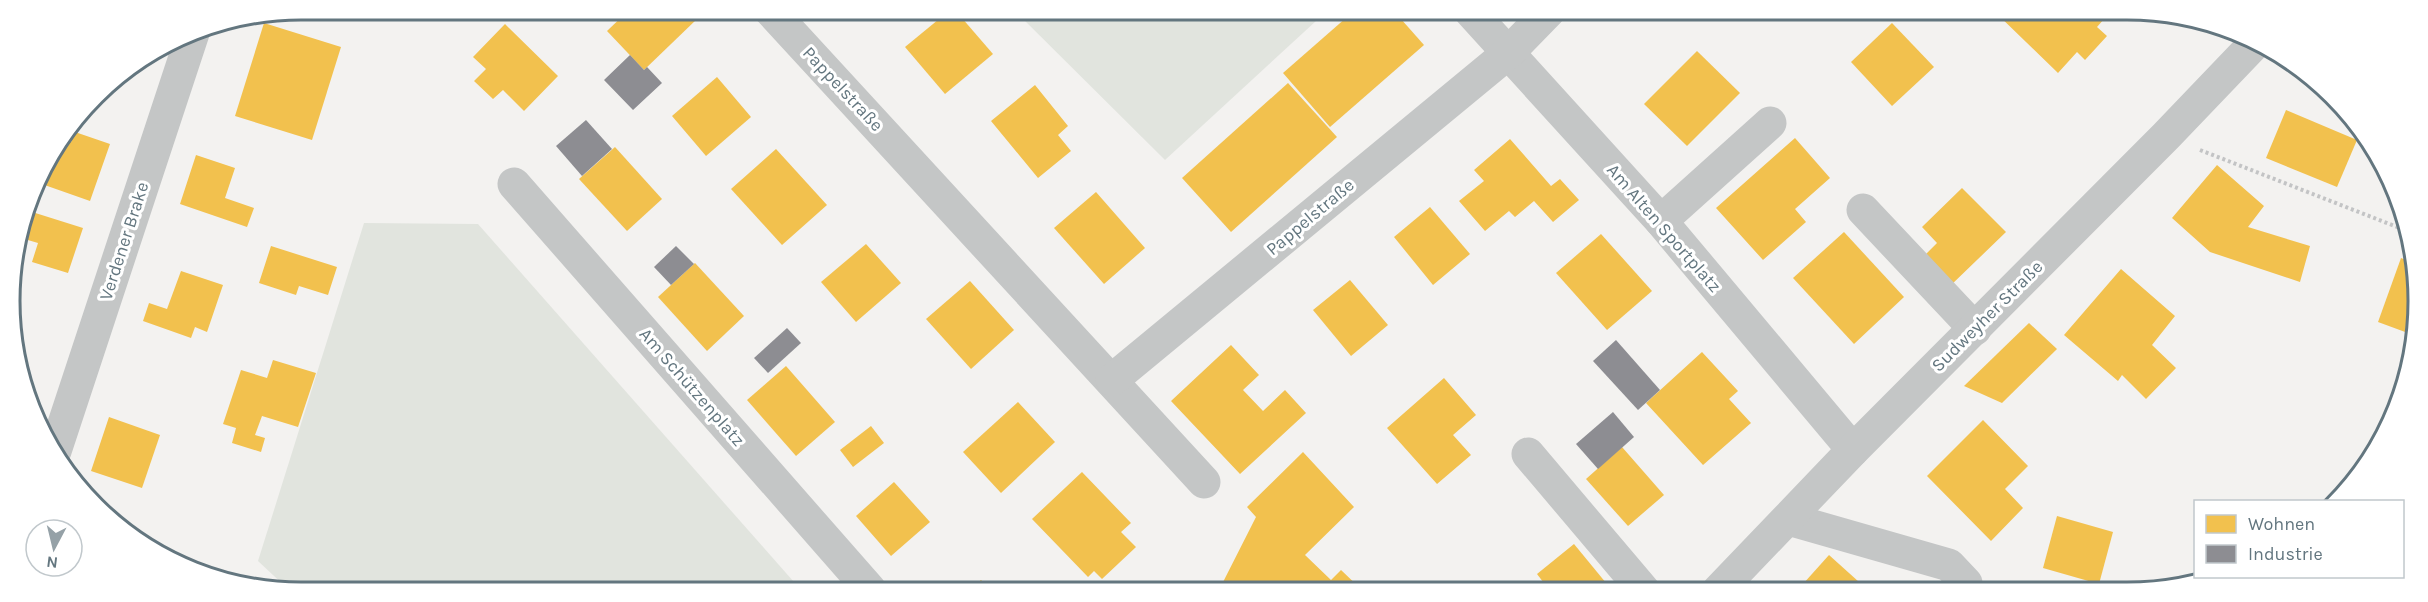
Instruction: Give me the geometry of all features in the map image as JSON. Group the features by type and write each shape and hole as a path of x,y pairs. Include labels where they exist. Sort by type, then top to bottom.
{"street":[{"name":"Pappelstraße","path":"779,20 1204,482"},
{"name":"Am Alten Sportplatz","path":"1478,20 1661,220 1853,450"},
{"name":"Pappelstraße","path":"1112,380 1507,54 1540,20"},
{"name":"Verdener Brake","path":"58,443 190,42"},
{"name":"Sudweyher Straße","path":"1727,582 1853,450 2166,136 2250,48"},
{"path":"1661,220 1770,123"},
{"name":"Am Schützenplatz","path":"514,184 862,582"},
{"path":"1863,210 1975,329"},
{"path":"1528,454 1636,582"},
{"path":"1788,519 1949,565 1965,582"}],"path":[{"path":"2166,136 2399,228"}],"shaded area":[{"path":"1024,20 1317,20 1165,160"},
{"path":"364,223 478,224 794,582 283,582 258,561"}],"building: Wohnen":[{"path":"618,20 696,20 644,70 607,31"},
{"path":"938,20 964,20 993,54 945,94 905,47"},
{"path":"1344,20 1402,20 1424,45 1330,127 1283,73"},
{"path":"2003,20 2103,20 2097,27 2107,36 2085,60 2077,52 2058,73"},
{"path":"264,23 341,47 312,140 235,116"},
{"path":"1892,23 1934,67 1892,106 1851,62"},
{"path":"505,24 558,76 524,111 503,90 493,99 474,81 486,69 473,57"},
{"path":"1697,51 1740,93 1687,146 1644,104"},
{"path":"717,77 751,117 706,156 672,116"},
{"path":"1288,83 1337,137 1231,232 1182,178"},
{"path":"1035,85 1068,126 1058,135 1071,151 1038,178 991,121"},
{"path":"2286,110 2357,140 2337,187 2266,158"},
{"path":"76,132 110,144 90,201 45,185 57,160"},
{"path":"1795,138 1830,178 1795,209 1806,222 1763,260 1716,208"},
{"path":"1510,139 1551,186 1560,179 1579,200 1553,222 1534,201 1515,217 1509,211 1485,231 1459,201 1484,181 1474,170"},
{"path":"615,147 662,199 627,231 579,179"},
{"path":"776,149 827,205 782,245 731,189"},
{"path":"196,155 235,168 225,198 254,208 247,227 180,204"},
{"path":"2217,165 2264,206 2248,227 2310,246 2300,282 2210,252 2172,218"},
{"path":"1962,188 2006,232 1949,287 1921,259 1937,243 1922,227"},
{"path":"1096,192 1145,248 1104,284 1054,228"},
{"path":"1430,207 1470,254 1433,285 1394,237"},
{"path":"34,212 83,228 68,273 32,262 38,243 26,240"},
{"path":"1844,232 1904,297 1854,344 1793,278"},
{"path":"1601,234 1652,291 1607,330 1556,273"},
{"path":"866,244 901,283 856,322 821,282"},
{"path":"271,246 337,267 328,295 299,286 296,295 259,283"},
{"path":"2401,258 2405,260 2408,283 2407,333 2378,322"},
{"path":"695,263 744,316 707,351 658,297"},
{"path":"2121,269 2175,316 2152,345 2176,368 2146,399 2122,375 2118,381 2064,335"},
{"path":"181,271 223,285 207,332 195,327 191,338 143,321 149,303 167,309"},
{"path":"1350,280 1388,325 1351,356 1313,310"},
{"path":"970,281 1014,330 971,369 926,319"},
{"path":"2029,323 2057,349 2002,403 1964,386"},
{"path":"1231,345 1259,375 1243,390 1263,411 1285,390 1306,413 1240,474 1171,401"},
{"path":"1702,352 1738,391 1729,399 1751,423 1703,465 1646,403"},
{"path":"273,360 316,373 298,427 262,416 255,435 265,438 261,452 232,443 236,428 223,424 241,370 267,378"},
{"path":"786,366 835,422 796,456 747,400"},
{"path":"1444,378 1476,415 1453,435 1471,455 1437,484 1387,428"},
{"path":"1018,402 1055,442 1001,493 963,452"},
{"path":"109,417 160,435 142,488 91,471"},
{"path":"1983,420 2028,466 2005,489 2023,508 1991,541 1927,476"},
{"path":"871,426 884,443 853,467 840,450"},
{"path":"1622,447 1664,495 1628,526 1586,479"},
{"path":"1303,452 1354,507 1305,555 1331,580 1341,570 1354,582 1223,582 1256,517 1247,507"},
{"path":"1082,472 1131,523 1121,532 1136,547 1102,579 1094,571 1088,577 1032,519"},
{"path":"894,482 930,522 891,556 856,516"},
{"path":"2057,516 2113,532 2100,582 2092,582 2043,568"},
{"path":"1574,544 1605,582 1543,582 1537,574"},
{"path":"1829,555 1859,582 1805,582"}],"building: Industrie":[{"path":"630,55 644,70 647,67 662,83 633,110 604,80"},
{"path":"586,120 612,149 582,176 556,146"},
{"path":"676,246 694,264 671,285 654,267"},
{"path":"787,328 801,343 768,373 754,358"},
{"path":"1616,340 1660,390 1638,410 1593,361"},
{"path":"1613,412 1634,437 1598,469 1576,444"}]}
